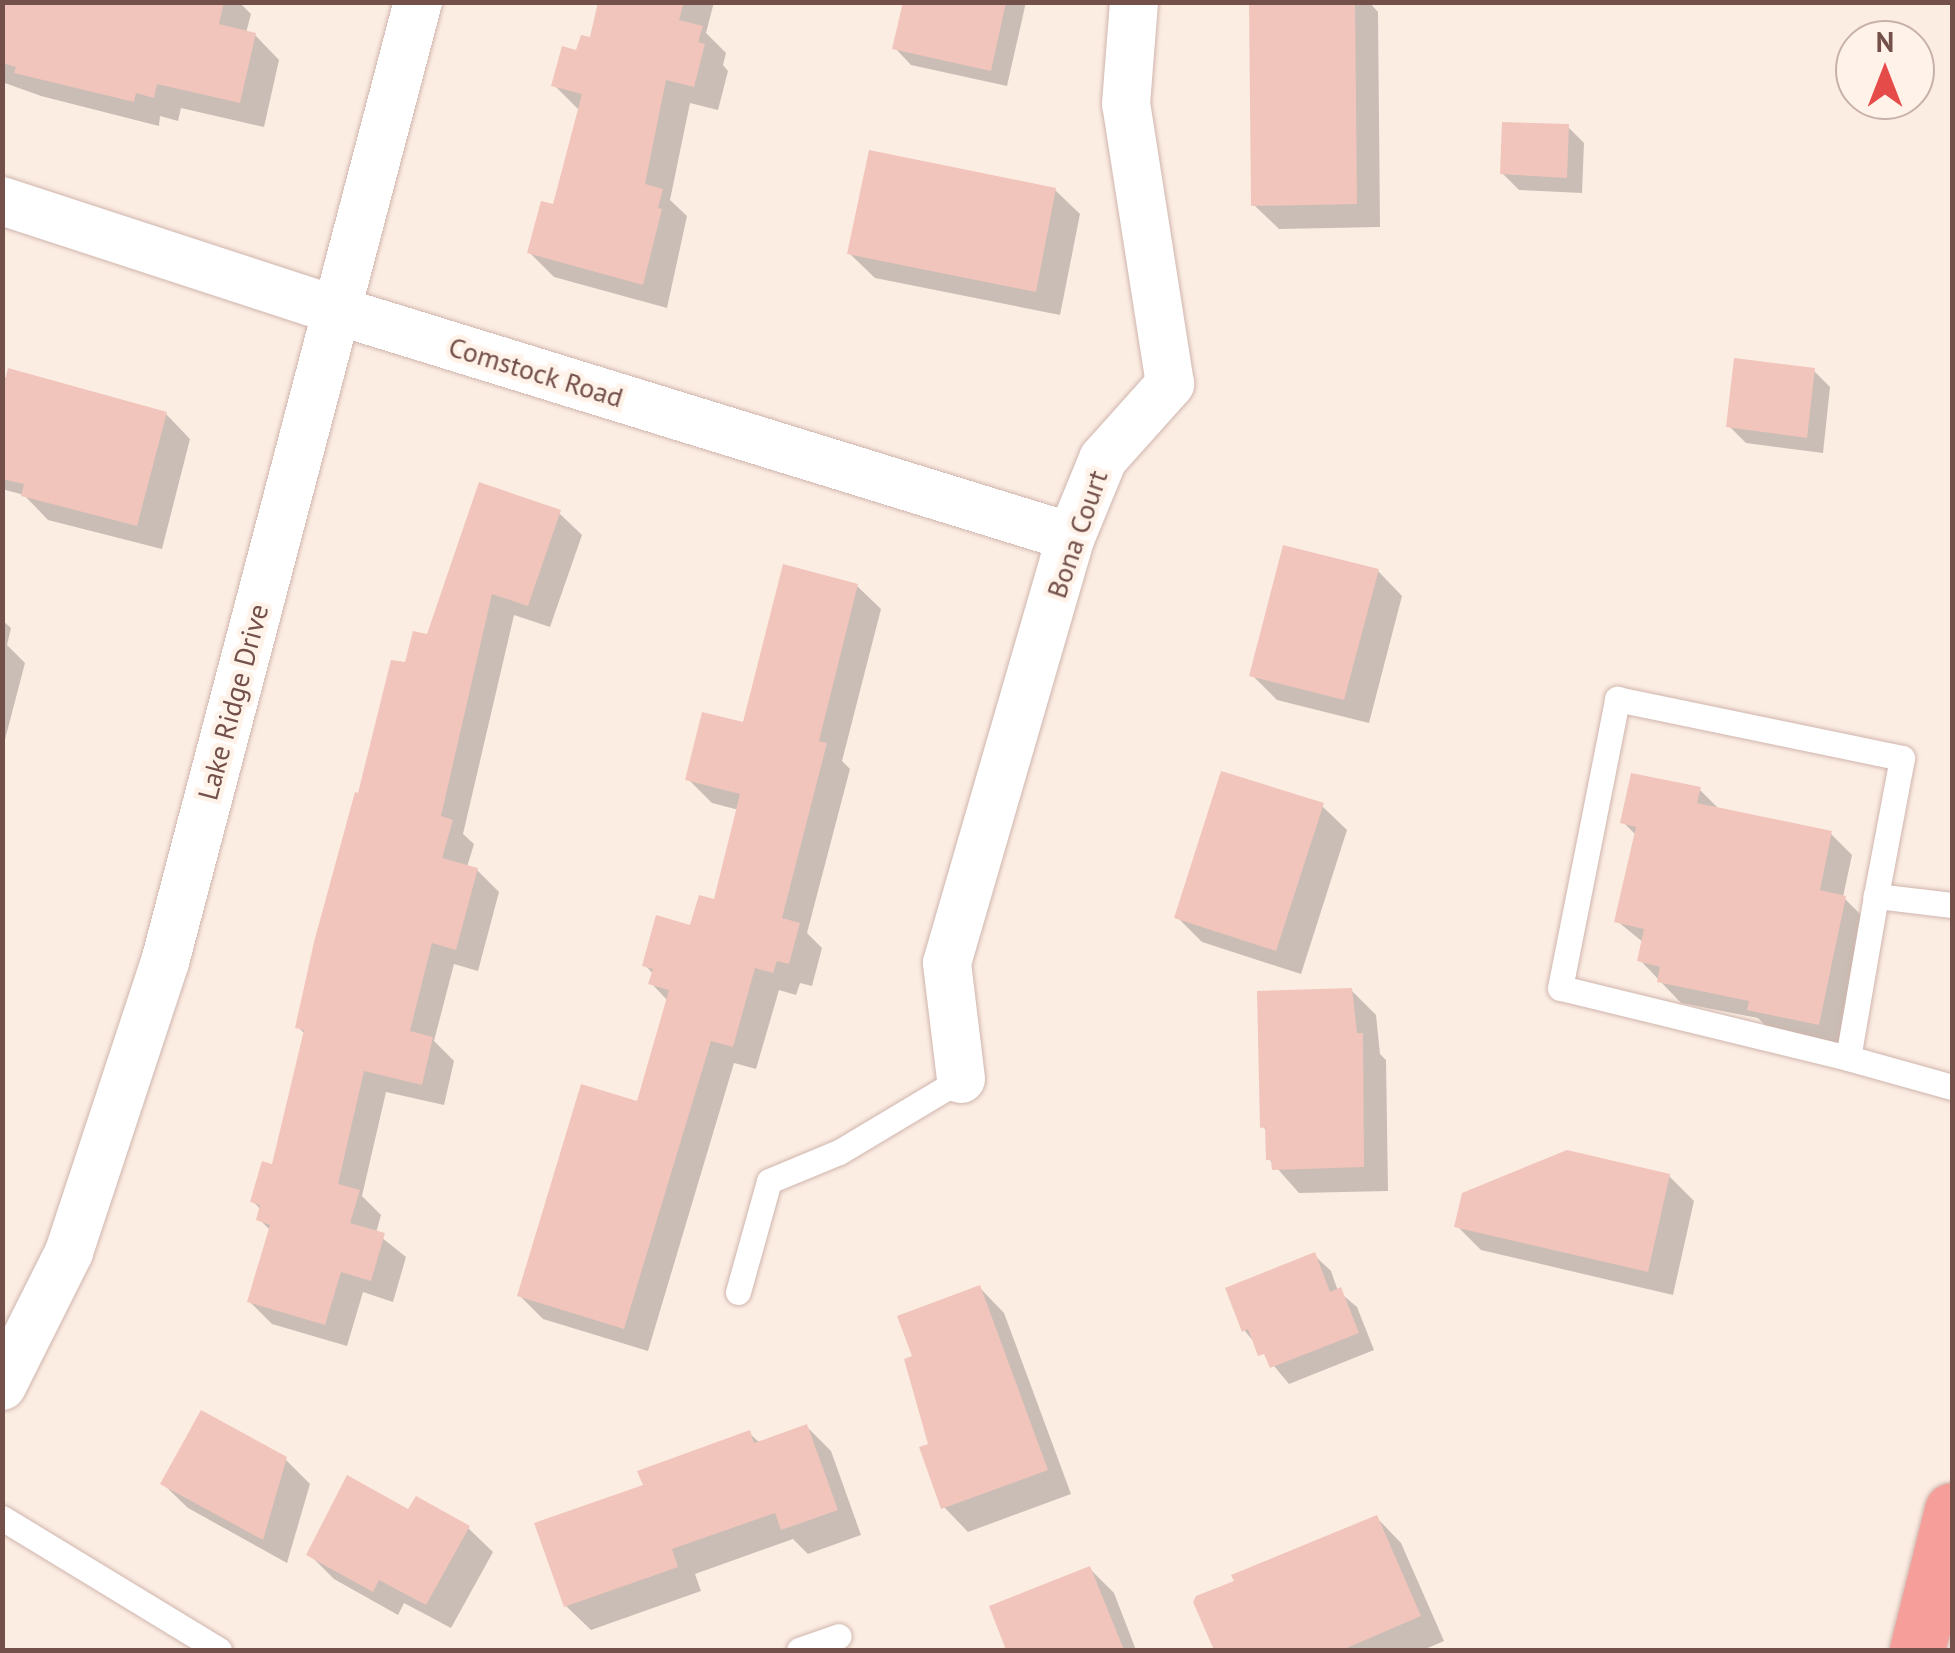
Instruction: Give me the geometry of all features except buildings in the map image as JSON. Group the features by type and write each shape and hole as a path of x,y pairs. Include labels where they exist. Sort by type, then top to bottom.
{"highway":[{"path":"1917,1650 1952,1510"}],"street":[{"name":"Lake Ridge Drive","path":"2,1386 69,1252 166,962 418,2"},
{"name":"Bona Court","path":"960,1079 946,964 1071,538 1103,459 1170,384 1126,104 1134,2"},
{"name":"Comstock Road","path":"2,201 336,310 1071,538"}],"lane":[{"path":"1848,1058 1902,758 1618,699 1560,988 1952,1086"},
{"path":"1876,896 1952,904"},
{"path":"738,1292 769,1181 839,1152 960,1079"},
{"path":"2,1518 219,1650"},
{"path":"799,1650 839,1636"}]}
